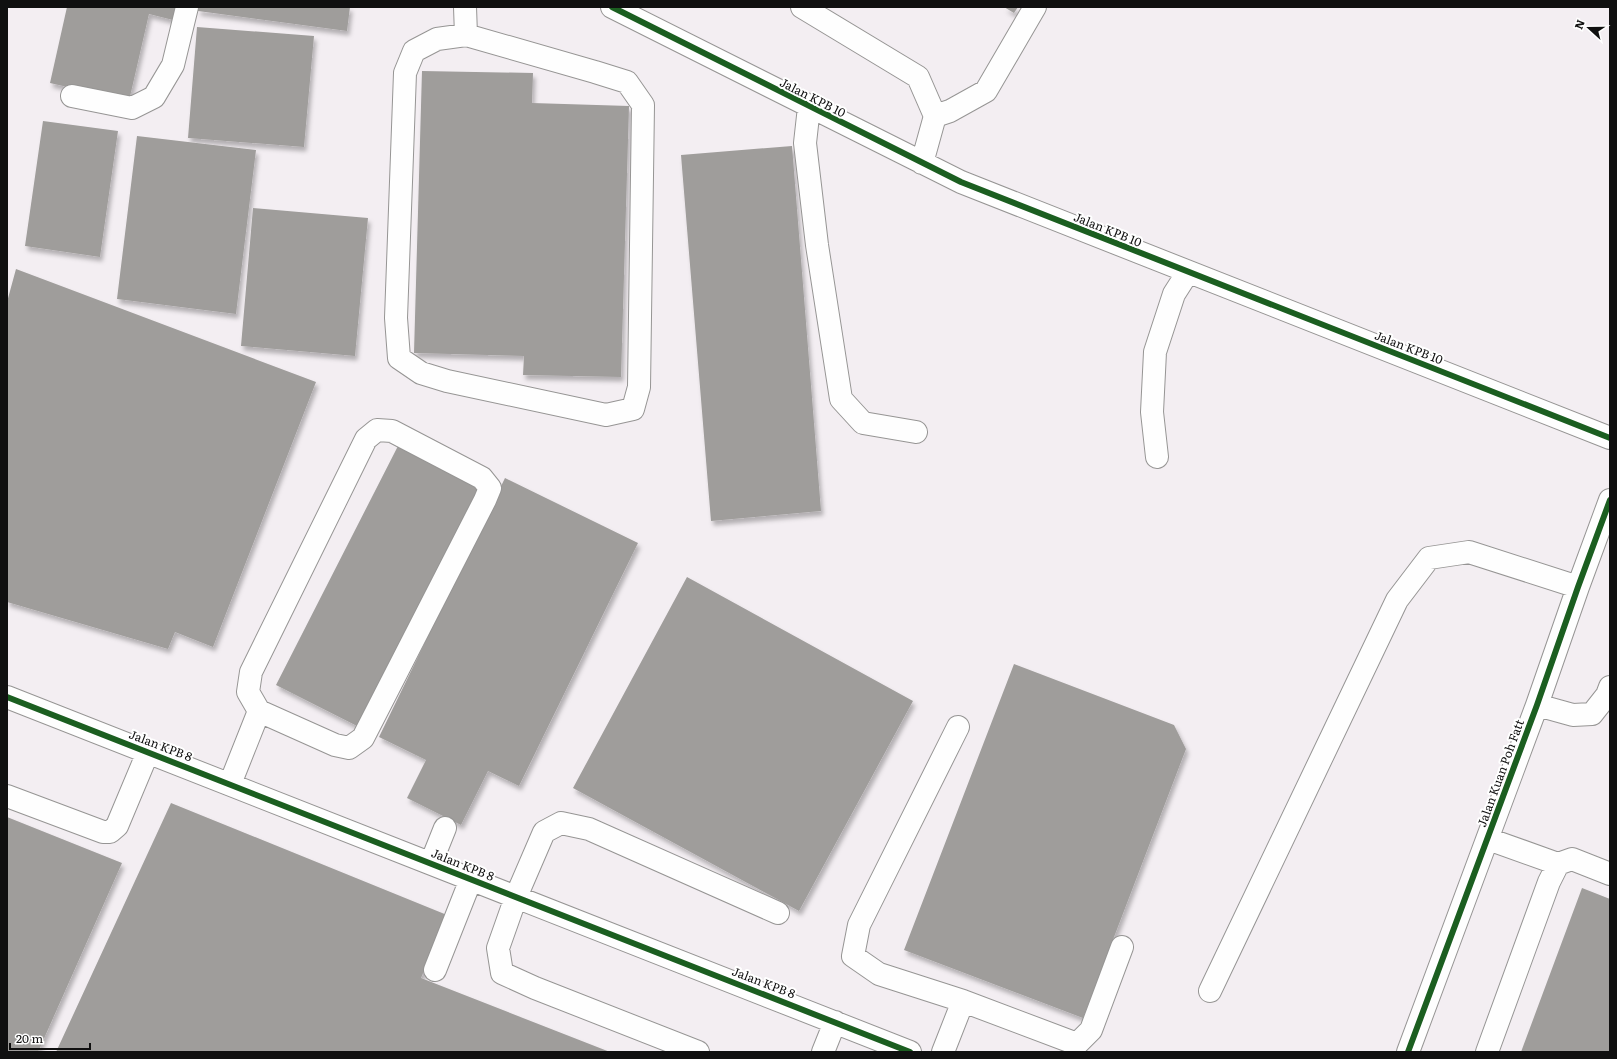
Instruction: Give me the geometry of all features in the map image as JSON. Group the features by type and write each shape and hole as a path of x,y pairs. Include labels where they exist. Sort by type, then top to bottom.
{"street":[{"path":"72,96 132,108 154,97 173,65 187,7"},
{"path":"465,7 466,35"},
{"name":"Jalan KPB 10","path":"612,7 961,182 1610,438"},
{"path":"802,7 918,78 935,116 922,163"},
{"path":"935,116 950,111 986,91 1035,7"},
{"path":"466,35 627,82 643,105 639,387 633,408 606,415 447,381 420,372 399,358 396,318 405,73 414,50 437,39 466,35"},
{"path":"809,107 805,143 817,245 841,399 863,423 916,432"},
{"path":"1157,457 1152,412 1155,352 1174,294 1188,272"},
{"path":"377,430 392,432 482,478 490,488 485,500 363,738 349,748 336,745 259,711 248,692 251,672 366,440 377,430"},
{"name":"Jalan Kuan Poh Fatt","path":"1408,1052 1488,839 1610,500"},
{"path":"1210,991 1397,600 1429,558 1469,552 1578,587"},
{"path":"1537,705 1573,715 1592,714 1607,695 1610,687"},
{"name":"Jalan KPB 8","path":"7,697 910,1052"},
{"path":"230,784 259,711"},
{"path":"958,727 859,926 853,956 879,974 963,1001 1077,1044 1091,1030 1122,947"},
{"path":"7,796 103,832 110,832 117,826 148,752"},
{"path":"698,1052 502,973 498,948 516,897 544,832 561,823 589,829 778,913"},
{"path":"431,863 445,828"},
{"path":"1488,839 1558,864 1572,859 1610,874"},
{"path":"1487,1052 1549,882 1558,864"},
{"path":"435,970 471,879"},
{"path":"943,1052 963,1001"},
{"path":"823,1052 835,1022"}],"shaded area":[{"path":"7,7 1610,7 1610,1052 7,1052"}],"building":[{"path":"67,7 181,7 177,21 149,14 129,101 50,83"},
{"path":"198,7 350,7 347,31 198,11"},
{"path":"1004,7 1018,7 1014,13"},
{"path":"197,27 314,36 304,147 188,138"},
{"path":"422,71 533,73 532,103 629,106 621,377 523,375 524,356 414,353"},
{"path":"43,121 118,131 100,257 25,246"},
{"path":"137,136 256,150 236,314 117,299"},
{"path":"792,146 821,511 711,521 681,155"},
{"path":"253,208 368,218 355,356 241,346"},
{"path":"16,269 316,382 213,647 175,632 168,649 7,602 7,302"},
{"path":"399,444 482,487 359,727 276,685"},
{"path":"505,478 638,543 519,786 488,771 461,825 407,798 426,760 379,737"},
{"path":"687,577 913,701 799,911 573,788"},
{"path":"1014,664 1174,725 1186,749 1083,1018 904,950"},
{"path":"171,803 447,915 421,978 610,1052 56,1052"},
{"path":"7,817 122,863 38,1052 7,1052"},
{"path":"1582,888 1610,899 1610,1052 1521,1052"}],"cycle path":[{"path":"612,7 961,182 1610,438"},
{"path":"1408,1052 1537,705 1610,500"},
{"path":"7,697 910,1052"}]}
